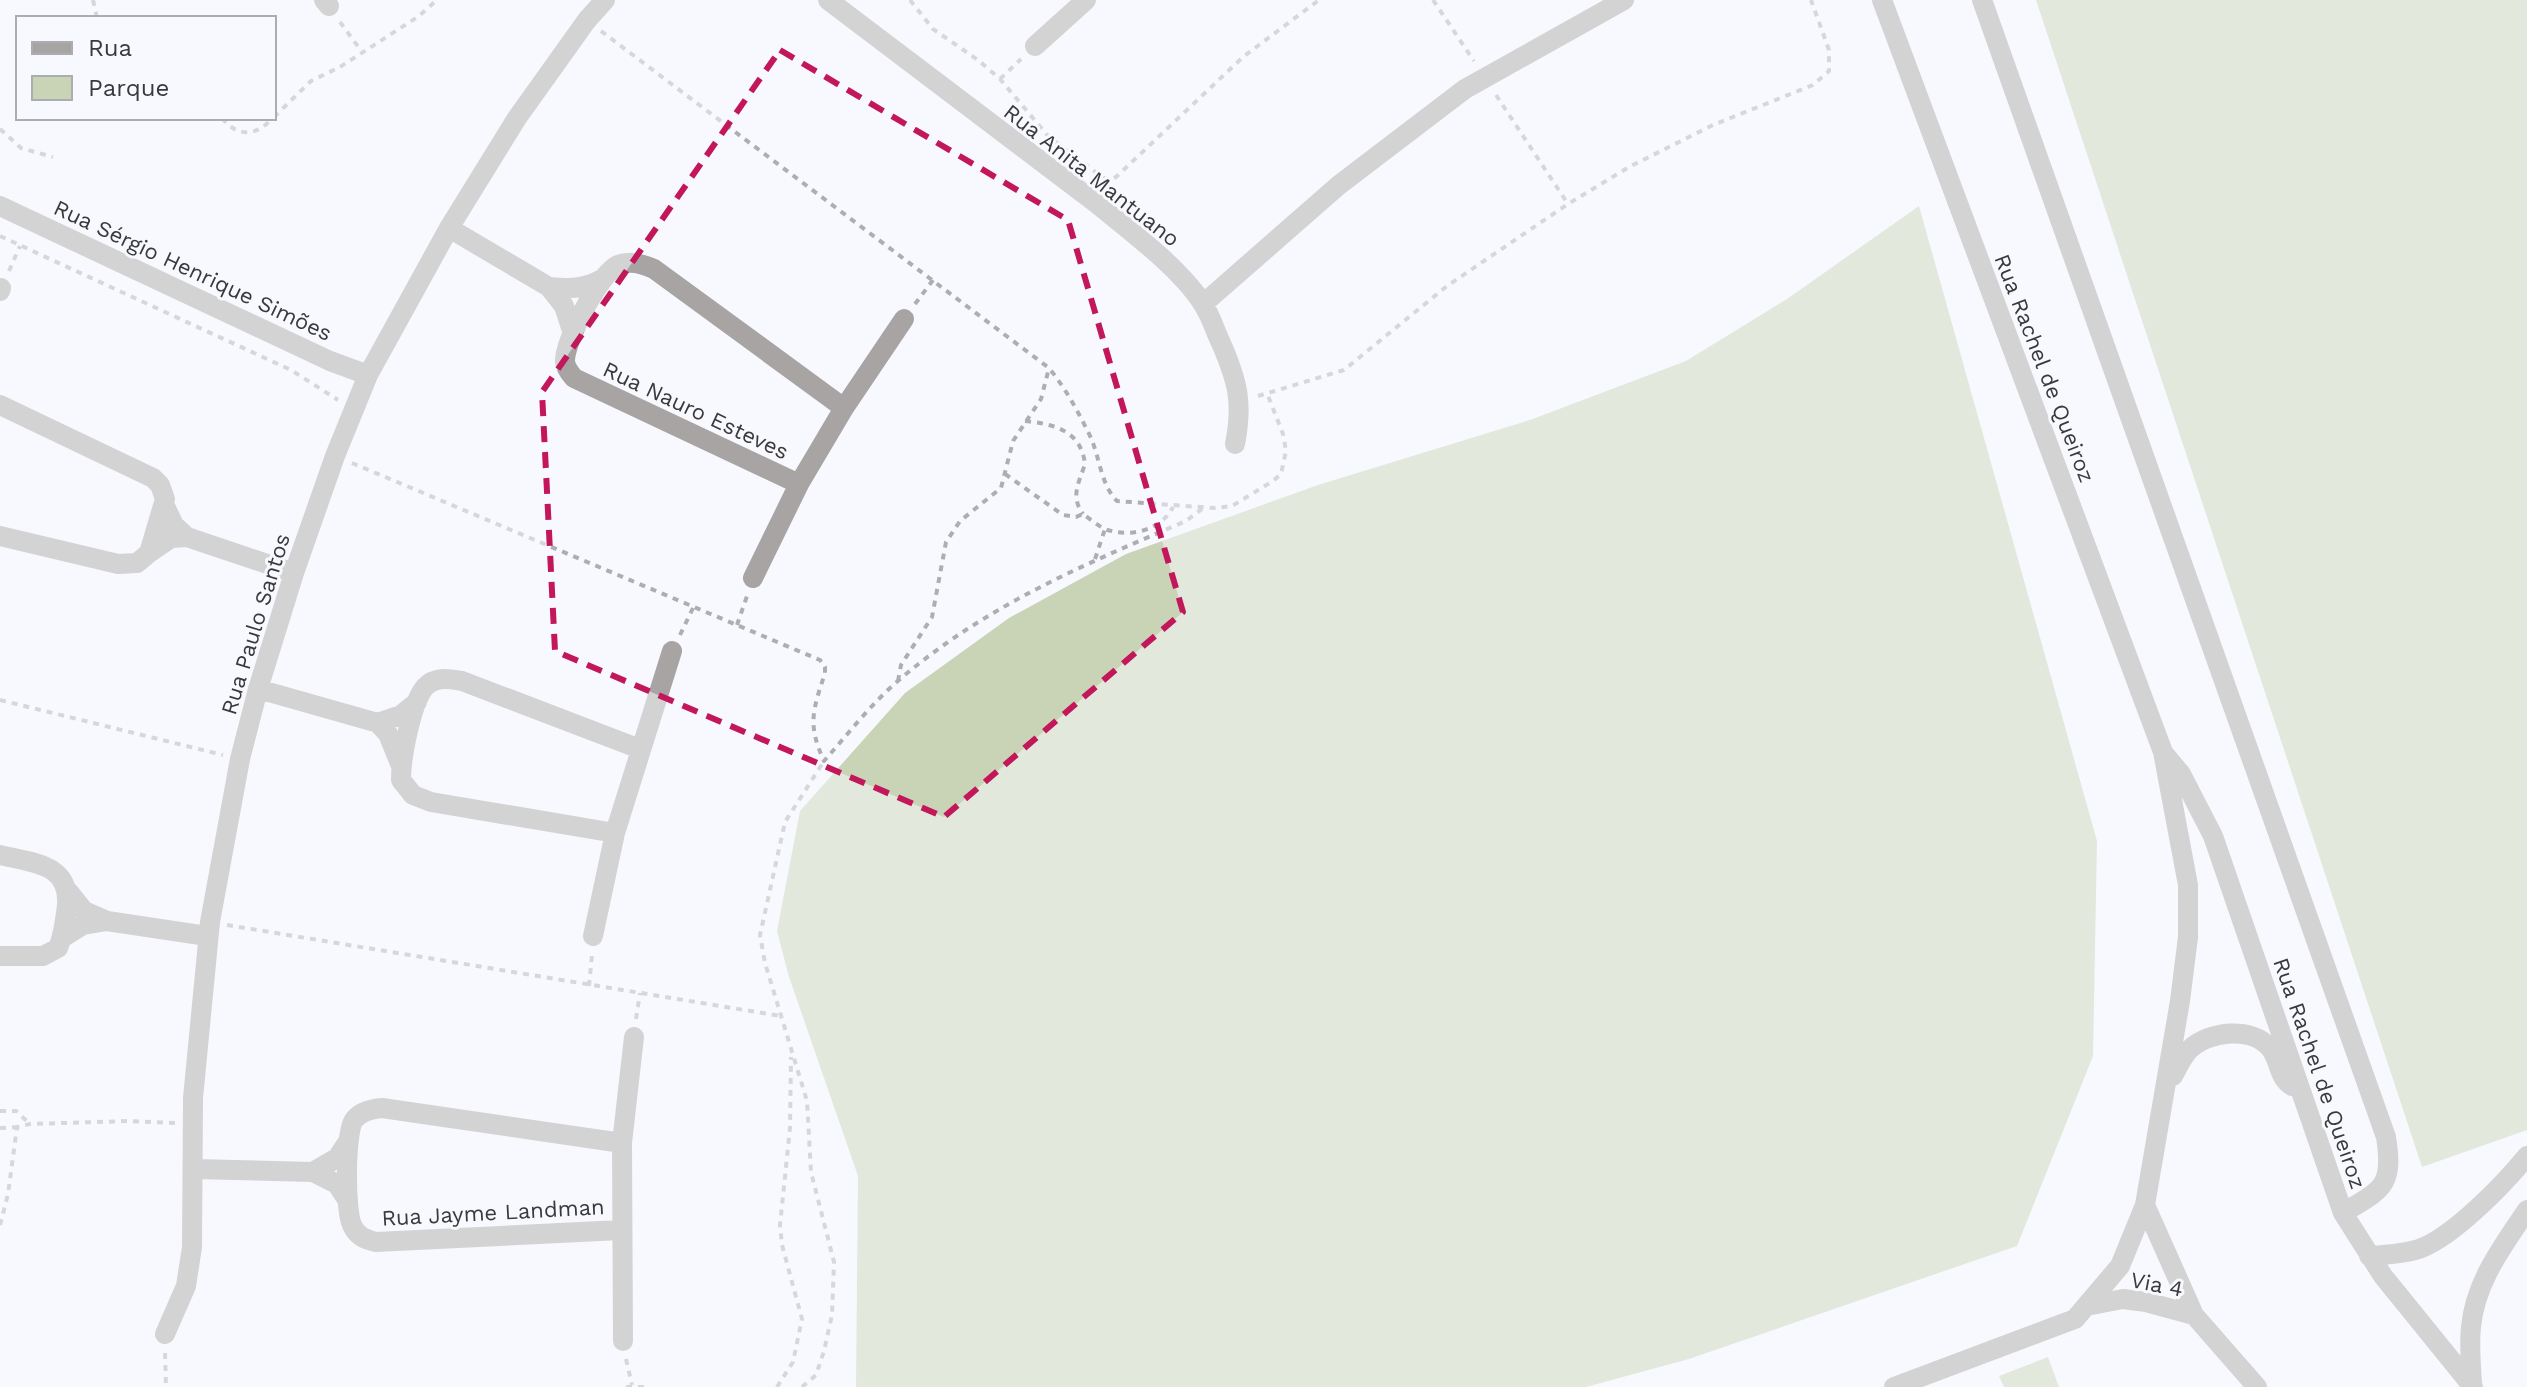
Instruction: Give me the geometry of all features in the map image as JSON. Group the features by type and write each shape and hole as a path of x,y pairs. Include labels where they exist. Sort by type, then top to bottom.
{"street":[{"name":"Rua Paulo Santos","path":"165,1334 190,1269 193,1124 209,929 240,759 294,573 335,456 368,375 449,228 517,118 587,20 605,0"},
{"name":"Rua Anita Mantuano","path":"828,0 1138,236 1203,304 1236,379 1240,422 1235,444"},
{"path":"1035,46 1086,0"},
{"path":"1203,304 1339,185 1484,77 1624,0"},
{"name":"Rua Rachel de Queiroz","path":"1882,0 2163,752 2188,885 2188,937 2145,1205"},
{"path":"1982,0 2386,1137 2389,1169 2384,1185 2343,1213"},
{"name":"Rua Sérgio Henrique Simões","path":"0,206 330,361 368,375"},
{"name":"Rua Nauro Esteves","path":"449,228 549,287 564,306 573,334"},
{"path":"549,287 588,287 621,264 642,264 654,269 844,408"},
{"name":"Rua Nauro Esteves","path":"602,279 573,334 565,360 574,378 799,484"},
{"path":"753,578 799,484 844,408 904,319"},
{"path":"0,405 153,478 164,492 164,504 149,553"},
{"path":"164,504 174,525 187,537"},
{"path":"0,536 118,564 137,563 171,538 187,537 294,573"},
{"path":"593,936 615,833 672,651"},
{"path":"615,833 431,802 406,789 401,780 401,766 417,702 425,687 434,681 446,678 462,681 640,749"},
{"path":"258,689 378,723 388,734 401,766"},
{"path":"378,723 401,715 417,702"},
{"name":"Rua Rachel de Queiroz","path":"2163,752 2181,774 2213,836 2343,1213 2369,1256 2472,1385"},
{"path":"0,855 52,870 63,879 68,891 84,911 107,921"},
{"path":"0,956 52,954 62,938 68,891"},
{"path":"62,938 83,925 107,921 209,929"},
{"path":"2164,1097 2191,1047 2213,1036 2232,1033 2250,1036 2270,1048 2286,1082 2302,1092"},
{"path":"623,1341 622,1143 634,1037"},
{"path":"193,1169 313,1172 337,1158 349,1140 357,1116 369,1109 382,1108 622,1143"},
{"name":"Rua Jayme Landman","path":"349,1140 348,1201 351,1223 364,1239 376,1242 621,1230"},
{"path":"2369,1256 2419,1249 2443,1236 2462,1222 2527,1156"},
{"name":"Rua Jayme Landman","path":"313,1172 337,1184 348,1201"},
{"path":"2145,1205 2194,1315 2257,1387"},
{"name":"Via 4","path":"2086,1306 2120,1266 2145,1205"},
{"path":"2472,1385 2470,1329 2476,1300 2489,1270 2527,1210"},
{"name":"Via 4","path":"2086,1306 2123,1299 2194,1315"},
{"path":"1894,1387 2075,1319 2086,1306"}],"path":[{"path":"276,114 311,81 419,16 437,0"},
{"path":"910,0 933,29 1000,79 1048,136 1109,180 1116,177 1243,57 1319,0"},
{"path":"1433,0 1568,204"},
{"path":"1240,401 1344,370 1447,286 1568,204 1629,167 1713,125 1813,85 1829,71 1829,50 1811,0"},
{"path":"326,3 362,52"},
{"path":"587,20 1049,368 1064,387 1092,440 1111,495 1117,501 1202,509 1232,506 1281,474 1286,451 1283,434 1267,393"},
{"path":"1000,79 1010,69"},
{"path":"224,120 231,128 244,133 260,130 270,120"},
{"path":"0,129 21,148 53,157"},
{"path":"0,236 291,370 330,397 355,407"},
{"path":"15,257 21,244"},
{"path":"924,292 933,280"},
{"path":"898,681 901,665 932,617 946,542 960,521 1001,488 1013,441 1041,399 1049,368"},
{"path":"1025,421 1055,425 1068,431 1077,442 1085,464 1075,499 1083,514 1105,529 1133,534 1163,522 1173,507"},
{"path":"335,456 823,663 825,673 812,719 815,742 824,761"},
{"path":"1005,474 1063,515 1076,517 1083,514"},
{"path":"802,1387 816,1375 824,1351 832,1315 834,1262 811,1172 807,1101 765,963 760,935 785,822 824,761 898,681 976,623 1017,597 1095,559 1186,521 1202,509"},
{"path":"1095,559 1105,529"},
{"path":"688,618 693,608"},
{"path":"737,625 742,609"},
{"path":"0,700 240,759"},
{"path":"209,929 781,1016"},
{"path":"589,986 591,972"},
{"path":"639,1004 640,993"},
{"path":"777,1387 793,1362 802,1319 782,1245 780,1225 790,1128 792,1051"},
{"path":"0,1111 16,1111 30,1124"},
{"path":"0,1128 130,1121 193,1124"},
{"path":"0,1225 8,1194 17,1127"},
{"path":"165,1334 166,1387"},
{"path":"628,1368 629,1386 646,1387"}],"highlighted area":[{"path":"780,50 1068,220 1183,612 944,817 555,651 542,392"}],"green space":[{"path":"2036,0 2527,0 2527,1130 2422,1167"},
{"path":"1919,206 2097,841 2093,1056 2017,1246 1689,1359 1586,1387 856,1387 858,1176 789,977 777,931 800,811 905,693 1009,618 1126,554 1318,485 1530,420 1686,361 1787,299"},
{"path":"2048,1357 2059,1387 2004,1387 1999,1376"}]}
